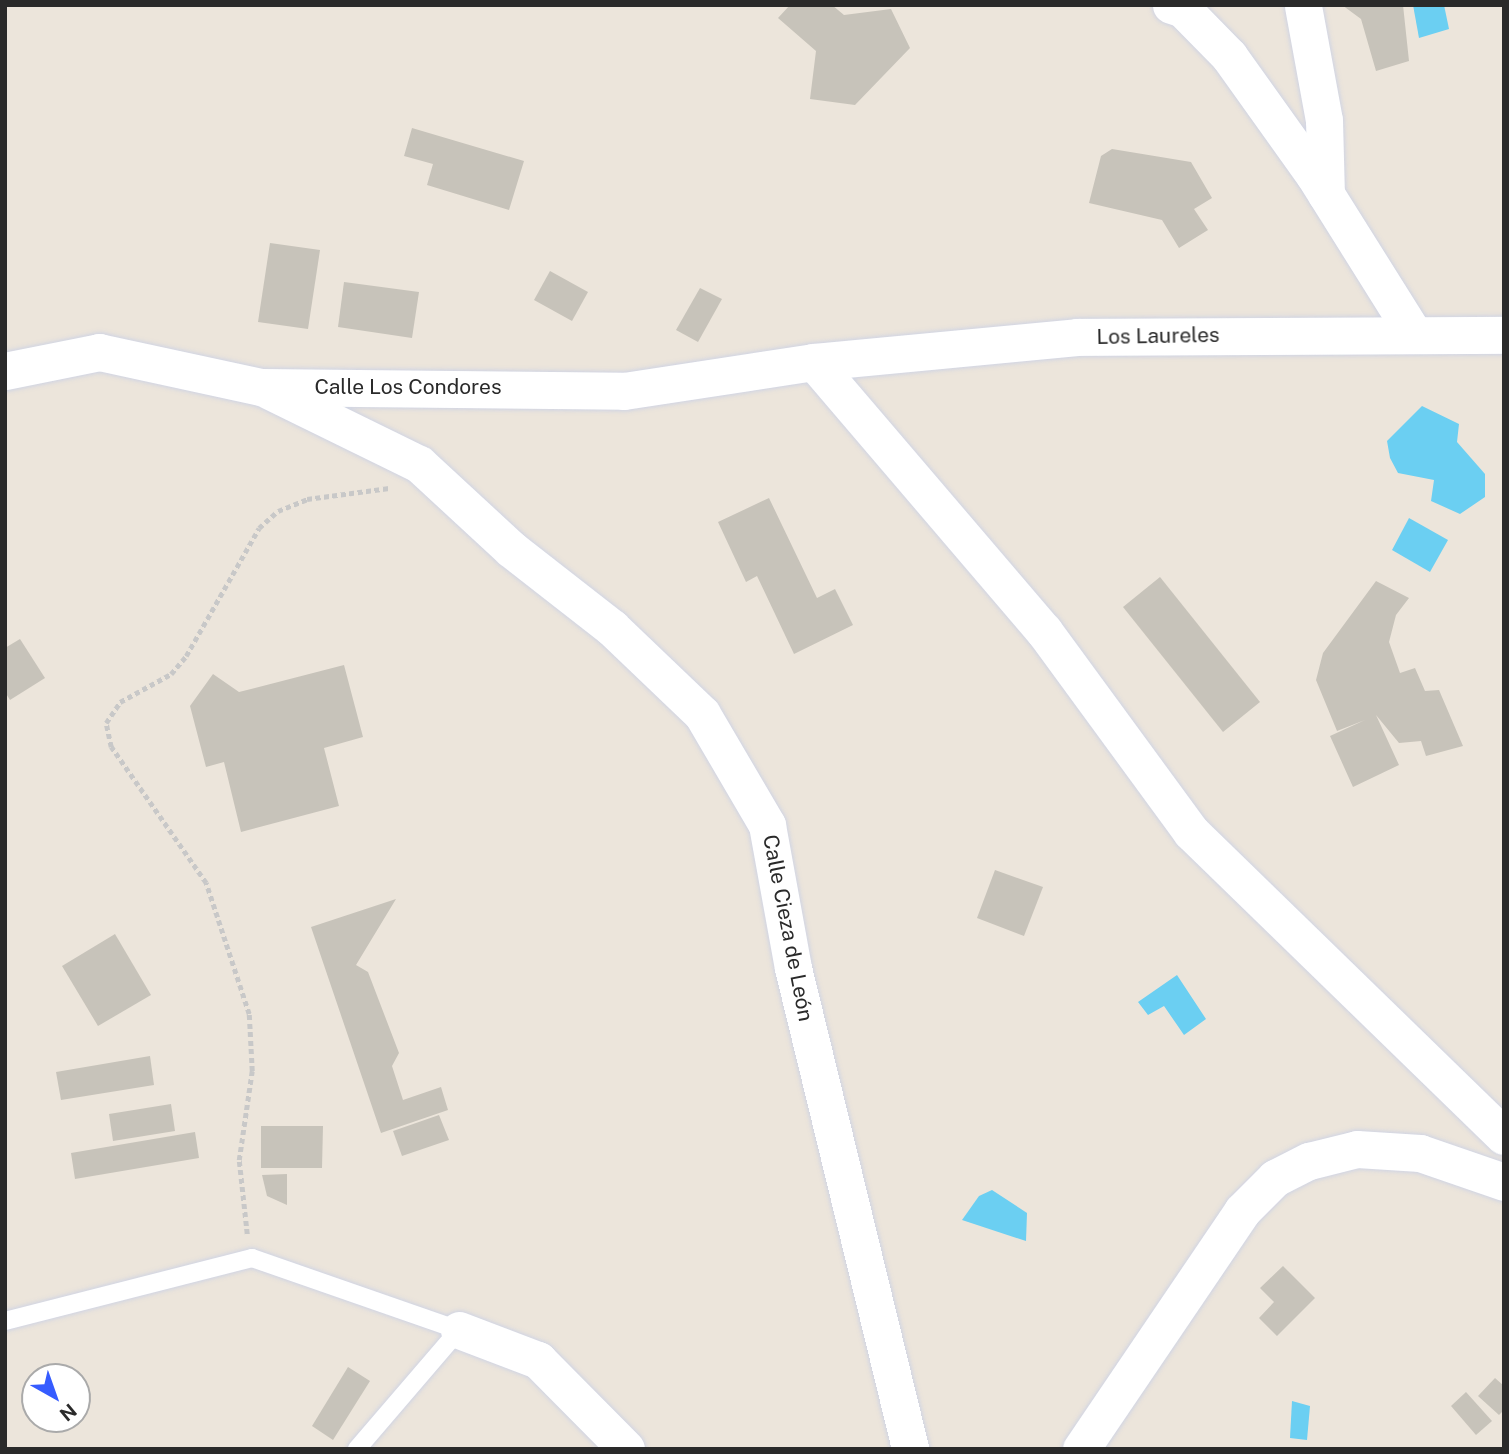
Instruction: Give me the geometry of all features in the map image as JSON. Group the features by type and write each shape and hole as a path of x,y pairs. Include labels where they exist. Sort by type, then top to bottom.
{"street":[{"path":"1171,5 1183,9 1229,56 1326,194 1413,333"},
{"path":"1303,6 1324,120 1326,194"},
{"name":"Los Laureles","path":"814,362 1077,337 1413,333 1504,335"},
{"name":"Calle Los Condores","path":"5,371 99,352 261,387 624,391 814,362"},
{"path":"814,362 1044,631 1191,832 1504,1136"},
{"name":"Calle Cieza de León","path":"261,387 419,464 511,549 612,628 702,714 768,825 793,968 910,1449"},
{"path":"1081,1449 1242,1211 1275,1178 1309,1161 1357,1149 1420,1153 1504,1182"},
{"path":"459,1330 538,1360 626,1449"}],"lane":[{"path":"5,1321 252,1258 459,1330 357,1449"}],"path":[{"path":"252,1258 240,1160 251,1071 249,1014 206,883 111,747 106,723 120,702 170,674 186,656 259,528 278,511 307,499 438,481"}],"water":[{"path":"1413,5 1444,5 1449,29 1419,38"},
{"path":"1422,406 1459,424 1457,442 1485,474 1485,497 1460,514 1431,501 1434,480 1398,473 1390,458 1387,441"},
{"path":"1409,518 1448,540 1430,572 1392,550"},
{"path":"1177,975 1206,1019 1184,1035 1164,1006 1148,1015 1138,1002"},
{"path":"992,1190 1027,1213 1026,1241 962,1220 979,1196"},
{"path":"1292,1401 1310,1406 1307,1440 1290,1438"}],"building":[{"path":"790,5 832,5 844,15 891,9 910,48 855,105 810,99 816,51 778,18"},
{"path":"1342,5 1403,5 1409,61 1376,71 1361,19"},
{"path":"412,128 524,161 509,210 427,185 433,164 404,156"},
{"path":"1112,149 1191,162 1212,198 1194,209 1208,230 1179,248 1162,220 1089,203 1101,156"},
{"path":"270,243 320,250 308,329 258,322"},
{"path":"550,271 588,292 572,321 534,300"},
{"path":"344,282 419,292 412,338 338,327"},
{"path":"700,288 722,299 698,342 676,330"},
{"path":"769,498 817,598 835,589 853,625 794,654 757,576 746,582 718,522"},
{"path":"1160,577 1260,702 1223,732 1123,607"},
{"path":"1376,581 1409,598 1396,615 1389,642 1400,673 1415,668 1425,691 1439,690 1463,746 1426,756 1421,741 1399,743 1376,715 1399,765 1353,787 1330,736 1365,720 1337,731 1316,680 1323,653"},
{"path":"20,639 45,678 10,700 5,692 5,648"},
{"path":"344,665 363,737 324,748 339,806 241,832 224,762 206,767 190,706 213,674 239,692"},
{"path":"995,870 1043,887 1024,936 977,918"},
{"path":"396,899 356,965 368,972 399,1053 392,1066 403,1100 441,1087 448,1110 381,1133 311,927"},
{"path":"115,934 151,995 98,1026 62,966"},
{"path":"150,1056 154,1085 61,1100 56,1072"},
{"path":"171,1104 175,1131 113,1141 109,1114"},
{"path":"439,1115 449,1140 402,1156 393,1131"},
{"path":"261,1126 323,1126 322,1168 261,1168"},
{"path":"195,1132 199,1158 75,1179 71,1153"},
{"path":"287,1174 287,1205 267,1196 262,1175"},
{"path":"1283,1266 1315,1298 1277,1336 1259,1318 1274,1302 1260,1288"},
{"path":"348,1367 370,1381 333,1440 312,1426"},
{"path":"1495,1378 1504,1386 1504,1410 1499,1415 1478,1396"},
{"path":"1466,1392 1492,1421 1476,1435 1451,1406"}]}
